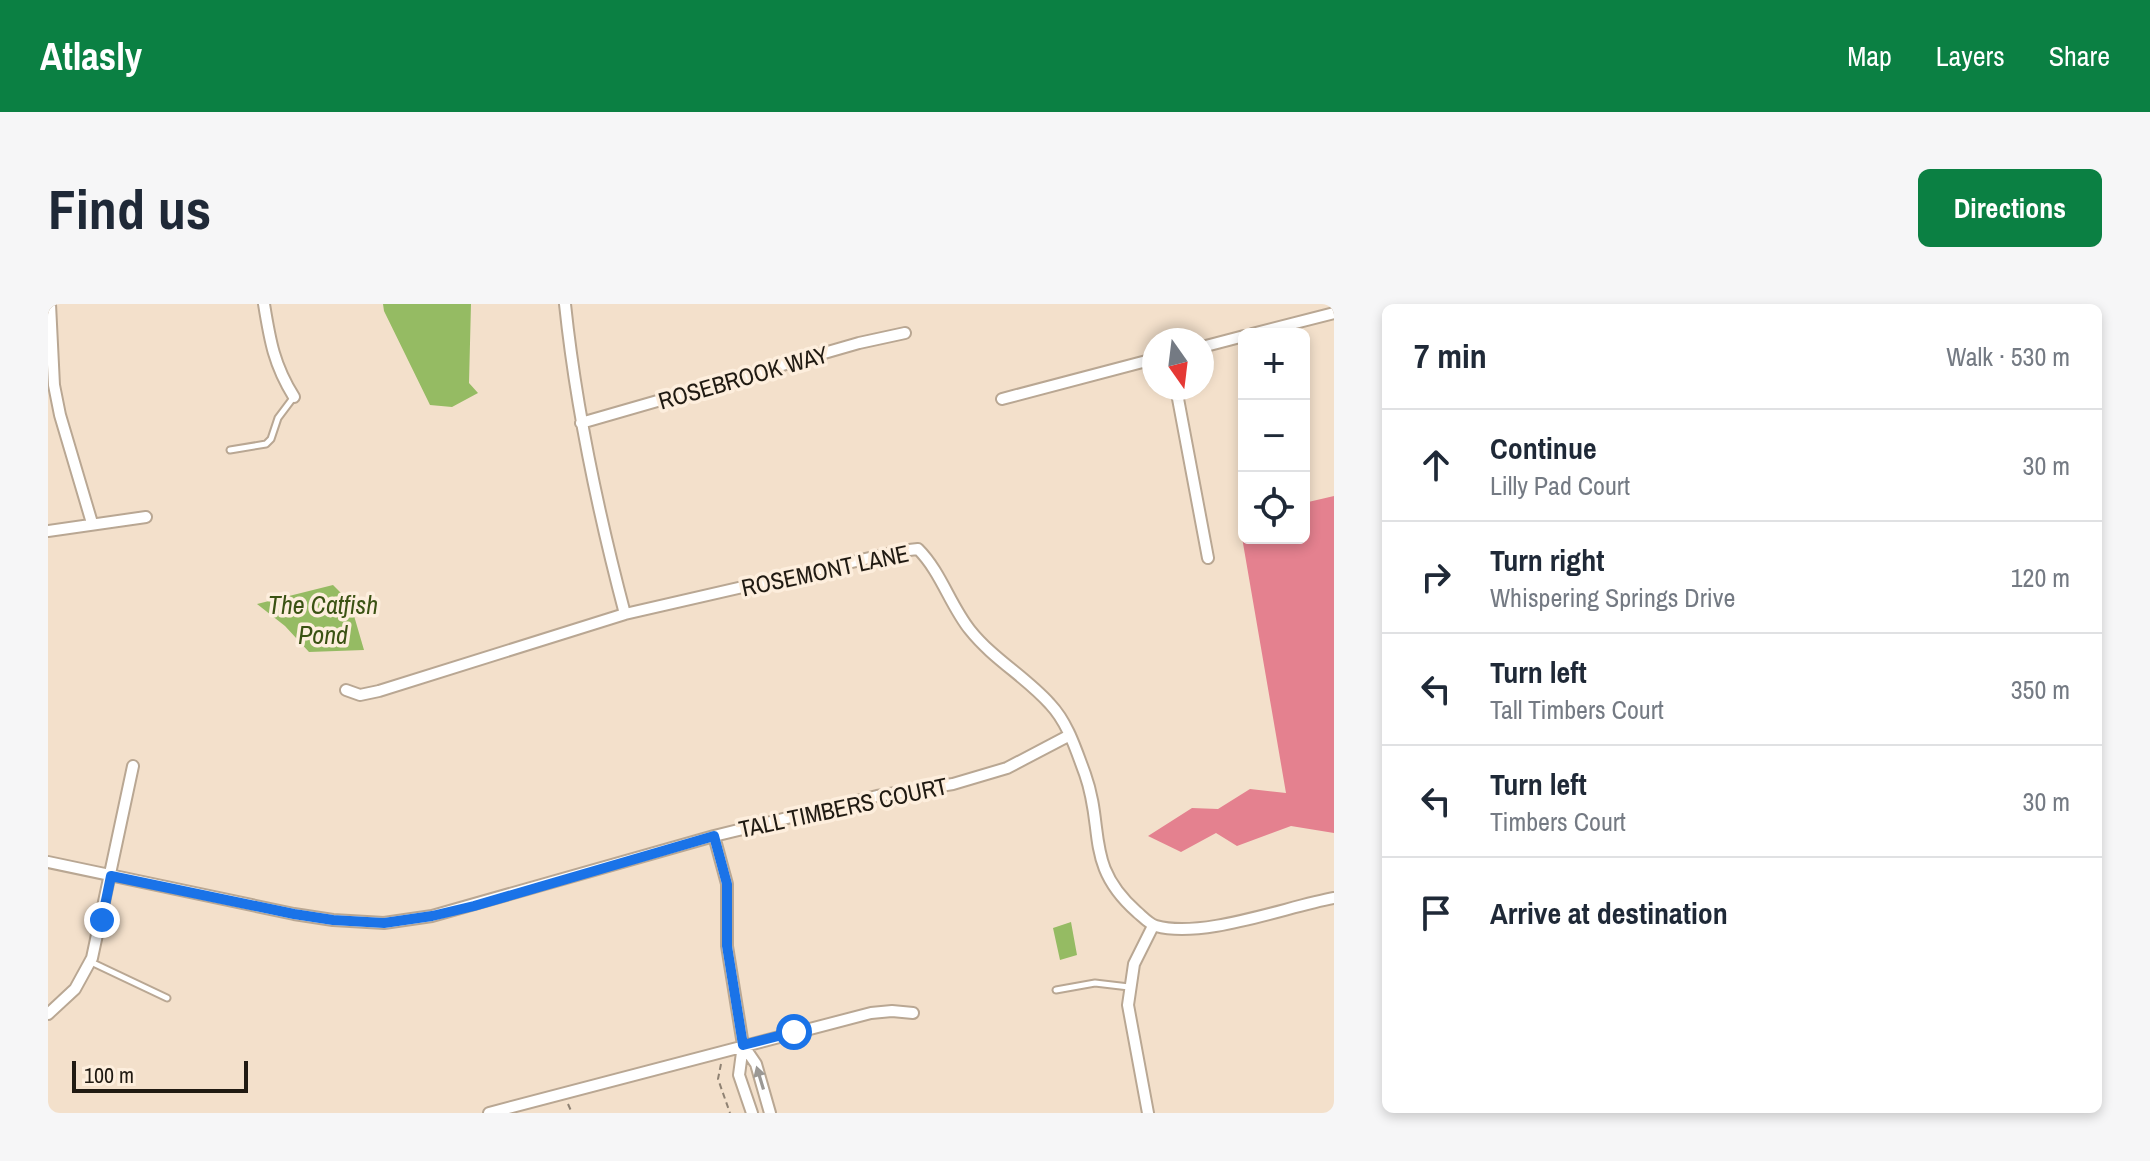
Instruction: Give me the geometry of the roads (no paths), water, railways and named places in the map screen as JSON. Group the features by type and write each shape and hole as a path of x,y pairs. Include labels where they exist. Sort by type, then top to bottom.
{"street":[{"path":"50,304 54,385 92,523"},
{"path":"264,304 273,356 279,373 294,397"},
{"path":"565,304 581,423 600,520 625,614"},
{"path":"1275,328 1334,313"},
{"name":"ROSEBROOK WAY","path":"581,423 859,343 905,333"},
{"path":"1214,344 1238,338"},
{"path":"1002,399 1142,362"},
{"path":"1178,400 1208,558"},
{"path":"48,531 146,517"},
{"name":"ROSEMONT LANE","path":"346,690 360,695 379,691 625,614 918,549 933,564 969,629 998,661 1051,705 1070,735 1087,779 1098,850 1107,877 1122,899 1153,926"},
{"name":"TALL TIMBERS COURT","path":"48,862 294,914 384,923 474,906 714,836 877,796 953,784 1007,768 1070,735"},
{"path":"48,1014 75,989 97,942 133,766"},
{"path":"714,836 727,884 727,946 743,1045 739,1075 752,1113"},
{"path":"1148,1113 1128,1005 1134,964 1153,926 1209,927 1334,898"},
{"path":"489,1113 871,1013 913,1013"},
{"path":"743,1045 756,1064 770,1113"}],"lane":[{"path":"230,450 266,444 271,439 278,418 294,397"},
{"path":"90,962 167,998"},
{"path":"1056,990 1095,983 1129,987"}],"water":[{"path":"383,304 471,304 469,383 478,393 452,407 430,405"},
{"name":"The Catfish Pond","path":"333,585 350,602 364,650 309,652 285,626 257,604"},
{"path":"1071,922 1077,955 1060,960 1053,928"}]}
